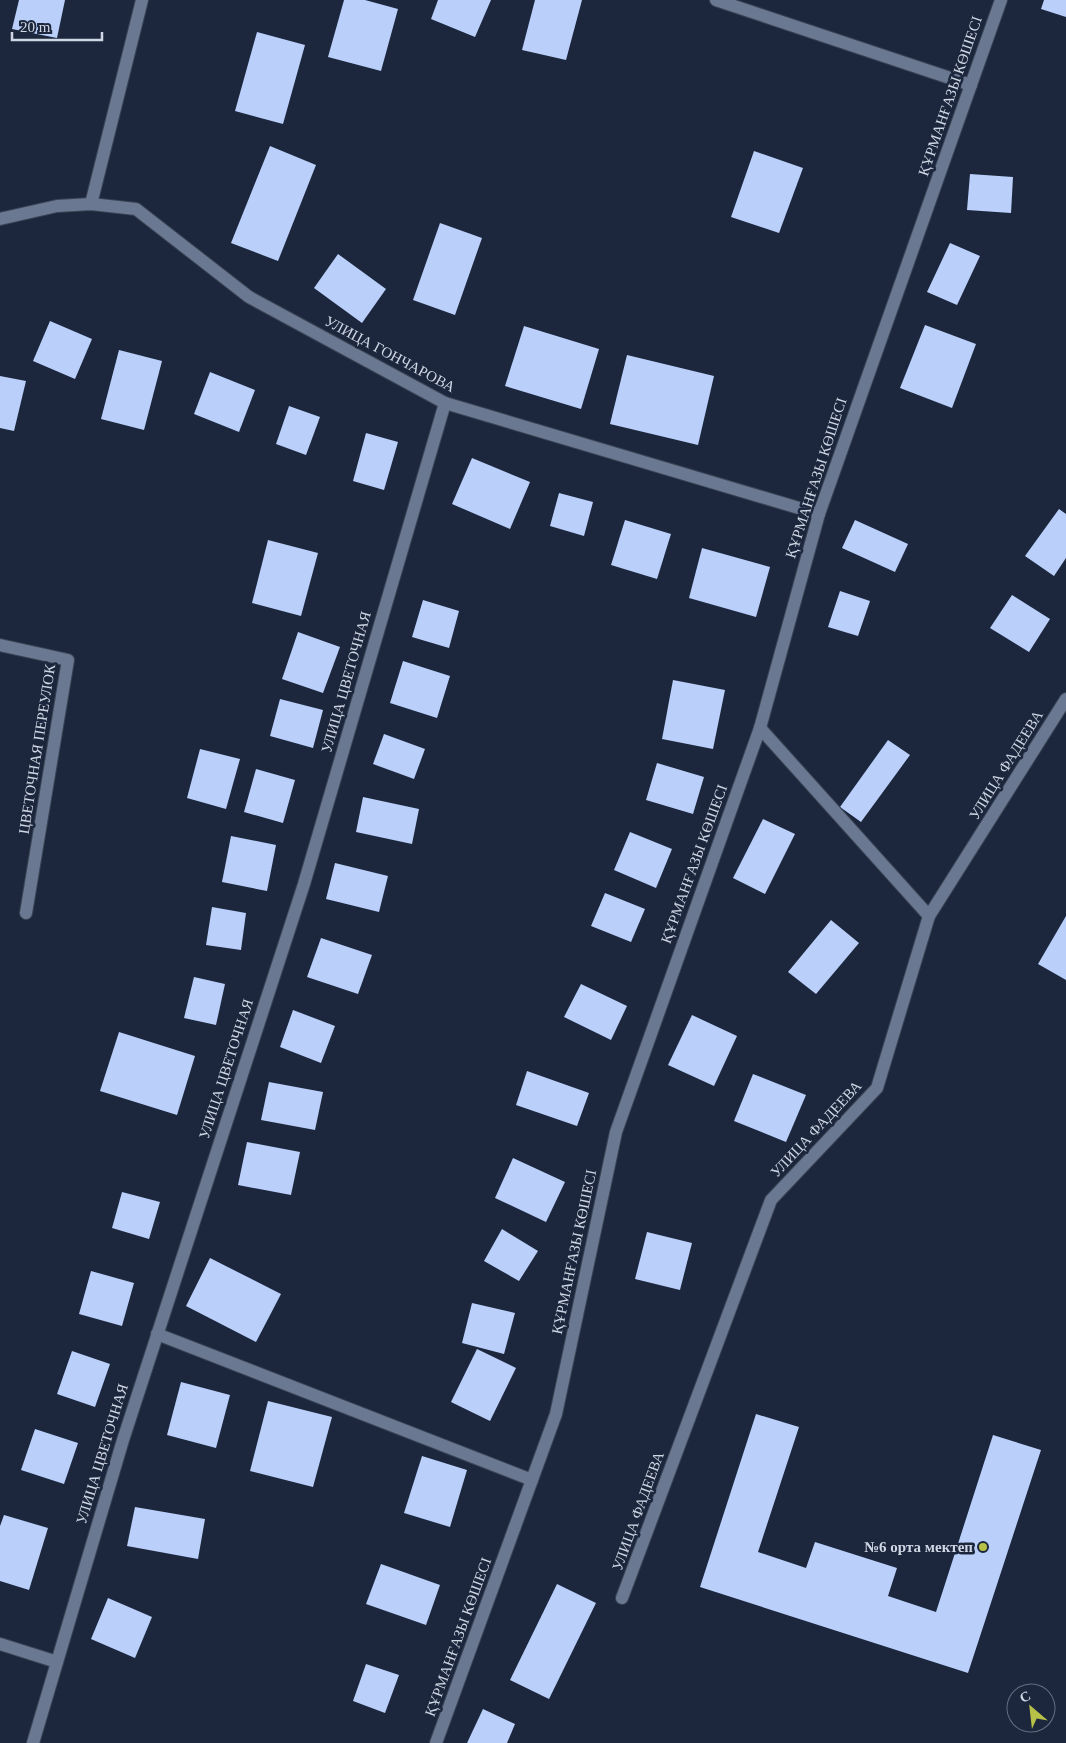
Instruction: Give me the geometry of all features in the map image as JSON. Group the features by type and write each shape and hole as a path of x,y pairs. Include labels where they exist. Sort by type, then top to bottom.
{"street":[{"path":"91,204 142,0"},
{"path":"716,0 971,85"},
{"name":"ҚҰРМАНҒАЗЫ КӨШЕСІ","path":"436,1743 556,1414 616,1132 760,728 819,514 1001,0"},
{"name":"УЛИЦА ГОНЧАРОВА","path":"0,219 57,206 91,204 136,209 248,297 445,403 819,514"},
{"name":"УЛИЦА ЦВЕТОЧНАЯ","path":"33,1743 123,1440 304,884 445,403"},
{"name":"ЦВЕТОЧНАЯ ПЕРЕУЛОК","path":"0,645 68,660 26,913"},
{"name":"УЛИЦА ФАДЕЕВА","path":"622,1598 771,1200 877,1088 929,916 1066,699"},
{"path":"760,728 929,916"},
{"path":"157,1334 532,1480"},
{"path":"0,1644 57,1662"}],"building":[{"path":"19,0 65,0 57,38 12,29"},
{"path":"344,0 365,0 398,9 381,71 328,57"},
{"path":"438,0 491,0 475,37 431,19"},
{"path":"535,0 582,0 566,60 522,50"},
{"path":"1044,0 1066,0 1066,17 1041,9"},
{"path":"257,32 305,45 283,124 235,111"},
{"path":"270,146 316,165 278,261 231,243"},
{"path":"754,151 803,168 779,233 731,217"},
{"path":"970,174 1013,177 1011,213 967,210"},
{"path":"440,223 482,238 455,315 413,300"},
{"path":"950,243 980,256 957,305 927,292"},
{"path":"338,254 386,289 362,323 314,288"},
{"path":"50,321 92,339 75,379 33,361"},
{"path":"925,325 976,344 952,408 900,388"},
{"path":"524,326 599,349 581,409 505,386"},
{"path":"119,350 162,361 144,430 101,419"},
{"path":"627,355 714,376 698,445 610,424"},
{"path":"210,372 255,390 239,432 194,414"},
{"path":"0,376 26,381 14,431 0,428"},
{"path":"289,406 320,417 306,455 276,444"},
{"path":"366,433 398,442 384,490 353,481"},
{"path":"472,458 530,482 510,529 452,504"},
{"path":"559,493 593,502 584,536 550,526"},
{"path":"1059,509 1066,514 1066,558 1054,576 1025,556"},
{"path":"625,520 671,534 657,579 611,565"},
{"path":"855,520 908,544 895,572 842,548"},
{"path":"268,540 318,553 301,616 252,603"},
{"path":"702,548 770,567 756,617 689,598"},
{"path":"840,591 870,601 858,636 828,627"},
{"path":"1012,595 1050,619 1029,652 990,628"},
{"path":"423,600 459,611 449,648 412,637"},
{"path":"298,632 340,647 323,693 282,679"},
{"path":"403,661 450,676 437,718 390,703"},
{"path":"673,680 725,690 713,749 662,739"},
{"path":"280,699 323,710 313,748 270,736"},
{"path":"384,734 425,749 414,779 373,764"},
{"path":"888,740 910,755 861,822 840,807"},
{"path":"200,749 240,759 226,809 187,798"},
{"path":"657,763 704,777 693,814 646,800"},
{"path":"256,769 295,780 283,823 244,812"},
{"path":"363,797 419,809 412,844 356,832"},
{"path":"763,819 795,834 765,894 733,878"},
{"path":"630,832 672,849 656,888 614,870"},
{"path":"231,836 276,845 267,891 222,882"},
{"path":"335,863 388,876 379,912 326,899"},
{"path":"605,893 645,909 631,942 591,926"},
{"path":"212,907 246,913 241,950 206,945"},
{"path":"1066,916 1066,980 1038,964"},
{"path":"831,920 859,943 816,994 788,972"},
{"path":"321,938 372,955 358,994 307,977"},
{"path":"194,977 225,984 216,1025 184,1018"},
{"path":"581,984 627,1006 611,1040 564,1017"},
{"path":"293,1010 335,1026 321,1063 280,1047"},
{"path":"692,1015 737,1036 714,1086 668,1065"},
{"path":"119,1032 195,1056 177,1115 100,1091"},
{"path":"527,1071 589,1093 577,1126 516,1105"},
{"path":"753,1074 806,1095 786,1142 734,1121"},
{"path":"269,1082 323,1092 315,1130 261,1120"},
{"path":"247,1142 300,1152 291,1195 238,1185"},
{"path":"513,1158 565,1182 546,1222 495,1198"},
{"path":"122,1192 160,1202 149,1239 112,1228"},
{"path":"502,1229 538,1251 519,1281 484,1261"},
{"path":"647,1232 692,1243 680,1290 635,1279"},
{"path":"210,1258 281,1294 256,1342 186,1306"},
{"path":"91,1271 134,1283 122,1326 79,1314"},
{"path":"472,1303 515,1313 504,1354 462,1343"},
{"path":"477,1349 516,1368 490,1421 451,1402"},
{"path":"72,1351 110,1364 95,1407 57,1394"},
{"path":"181,1382 230,1395 216,1448 167,1435"},
{"path":"268,1401 332,1417 313,1487 250,1471"},
{"name":"№6 орта мектеп","path":"756,1414 799,1427 758,1552 806,1568 815,1542 897,1568 888,1596 936,1612 993,1435 1041,1450 968,1673 700,1587"},
{"path":"35,1429 78,1443 64,1484 21,1470"},
{"path":"422,1456 467,1470 450,1527 404,1513"},
{"path":"135,1507 205,1519 198,1559 127,1546"},
{"path":"4,1515 48,1528 29,1590 0,1581 0,1526"},
{"path":"381,1564 440,1585 426,1625 366,1604"},
{"path":"557,1584 596,1603 549,1699 510,1680"},
{"path":"108,1598 152,1617 135,1658 91,1639"},
{"path":"366,1664 399,1675 385,1713 353,1701"},
{"path":"483,1709 515,1724 507,1743 467,1743"}],"place":[{"name":"№6 орта мектеп","path":"983,1547"}]}
